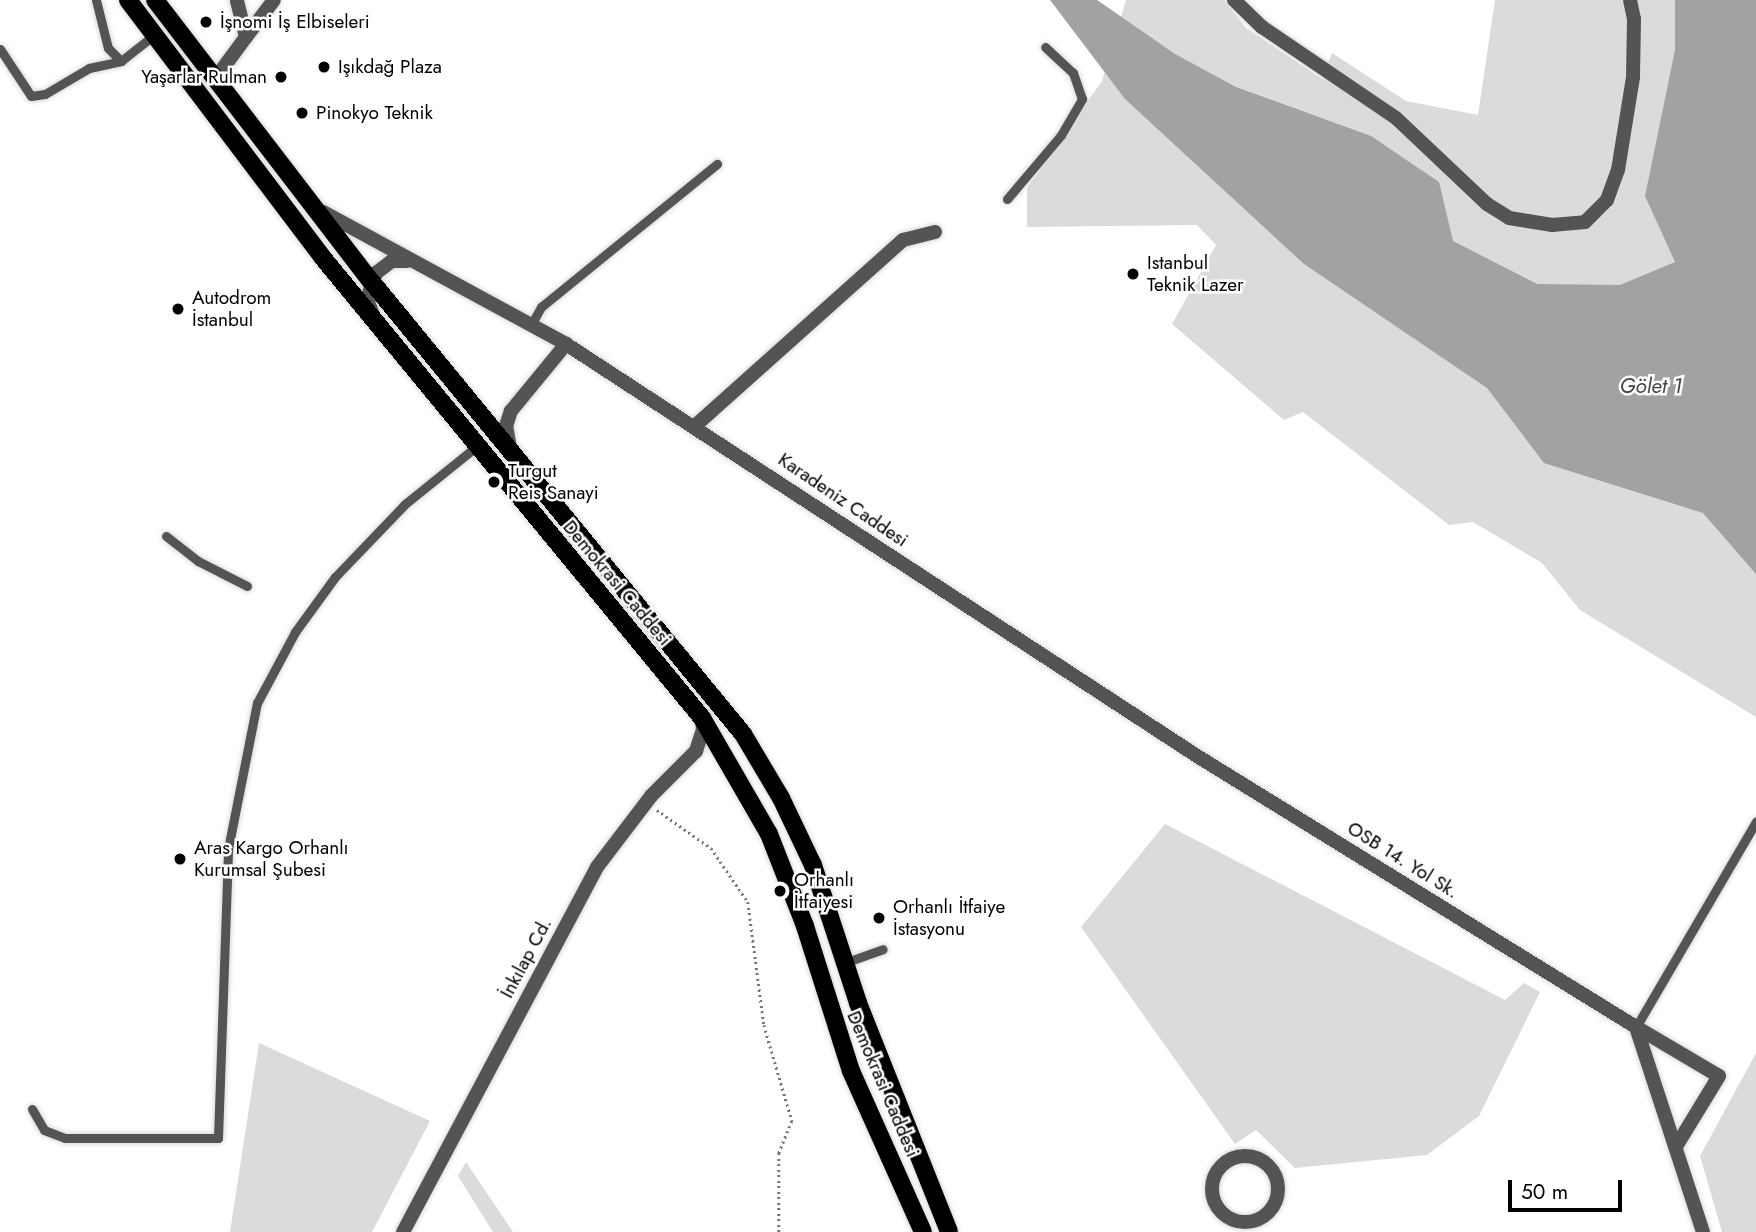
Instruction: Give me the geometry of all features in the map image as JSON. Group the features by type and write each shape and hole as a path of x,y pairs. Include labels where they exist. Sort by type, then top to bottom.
{"main road":[{"name":"Demokrasi Caddesi","path":"128,0 477,446 702,718 769,834 791,887 825,998 851,1070 923,1232"},
{"name":"Demokrasi Caddesi","path":"155,0 371,281 723,706 758,757 808,856 845,963 949,1232"},
{"path":"702,718 733,750 758,757"},
{"path":"825,998 845,963"}],"street":[{"path":"237,0 246,37"},
{"path":"215,79 274,0"},
{"path":"1234,0 1262,27 1396,118 1488,204 1509,218 1552,225 1585,222 1607,200 1618,170 1633,77 1634,19 1630,0"},
{"name":"Karadeniz Caddesi","path":"309,200 340,225 566,344 696,425 969,607"},
{"path":"696,425 903,240 935,232"},
{"path":"376,319 367,299 371,281 392,261 419,265"},
{"path":"512,453 506,426 511,411 566,344"},
{"name":"OSB 14. Yol Sk.","path":"969,607 1196,756 1719,1076 1677,1145"},
{"name":"İnkılap Cd.","path":"403,1232 597,867 646,802 701,741 702,718"},
{"path":"682,764 706,753 732,769"},
{"path":"1636,1027 1677,1145 1703,1232"},
{"path":"1252,1156 1271,1168 1279,1189 1270,1211 1243,1227 1222,1213 1212,1184 1229,1159 1252,1156"}],"lane":[{"path":"96,0 108,48 121,61"},
{"path":"0,48 31,96 45,94 89,68 121,61 154,35"},
{"path":"1007,199 1061,135 1082,99 1073,73 1045,47"},
{"path":"531,325 541,307 717,164"},
{"path":"32,1109 44,1130 65,1138 218,1138 228,849 257,703 295,632 335,577 405,504 477,446"},
{"path":"166,536 198,561 247,586"},
{"path":"1636,1027 1756,822"},
{"path":"845,963 883,948"}],"path":[{"path":"646,802 711,848 748,902 764,1025 792,1121 779,1153 779,1232"}],"shaded area":[{"path":"1126,0 1224,0 1246,28 1322,79 1332,53 1406,101 1478,115 1495,0 1675,0 1675,24 1756,29 1756,717 1580,610 1542,563 1473,522 1449,525 1303,412 1284,420 1172,324 1216,245 1197,225 1027,227 1027,188 1102,81"},
{"path":"1165,824 1505,1000 1524,983 1540,992 1479,1116 1427,1155 1295,1168 1256,1130 1235,1144 1081,927"},
{"path":"259,1043 430,1121 372,1232 230,1232"},
{"path":"1756,1053 1756,1232 1722,1232 1700,1156"},
{"path":"466,1162 513,1232 493,1232 458,1176"}],"water":[{"name":"Gölet 1","path":"1050,0 1097,0 1175,54 1236,87 1371,136 1439,182 1453,241 1537,284 1620,285 1675,262 1645,196 1675,50 1675,0 1756,0 1756,574 1703,513 1544,463 1487,388 1304,264 1125,99"}],"place":[{"name":"İşnomi İş Elbiseleri","path":"206,22"},
{"name":"Işıkdağ Plaza","path":"324,67"},
{"name":"Yaşarlar Rulman","path":"281,77"},
{"name":"Pinokyo Teknik","path":"302,113"},
{"name":"Istanbul Teknik Lazer","path":"1133,274"},
{"name":"Autodrom İstanbul","path":"178,309"},
{"name":"Turgut Reis Sanayi","path":"494,482"},
{"name":"Aras Kargo Orhanlı Kurumsal Şubesi","path":"180,859"},
{"name":"Orhanlı İtfaiyesi","path":"780,891"},
{"name":"Orhanlı İtfaiye İstasyonu","path":"879,918"}]}
